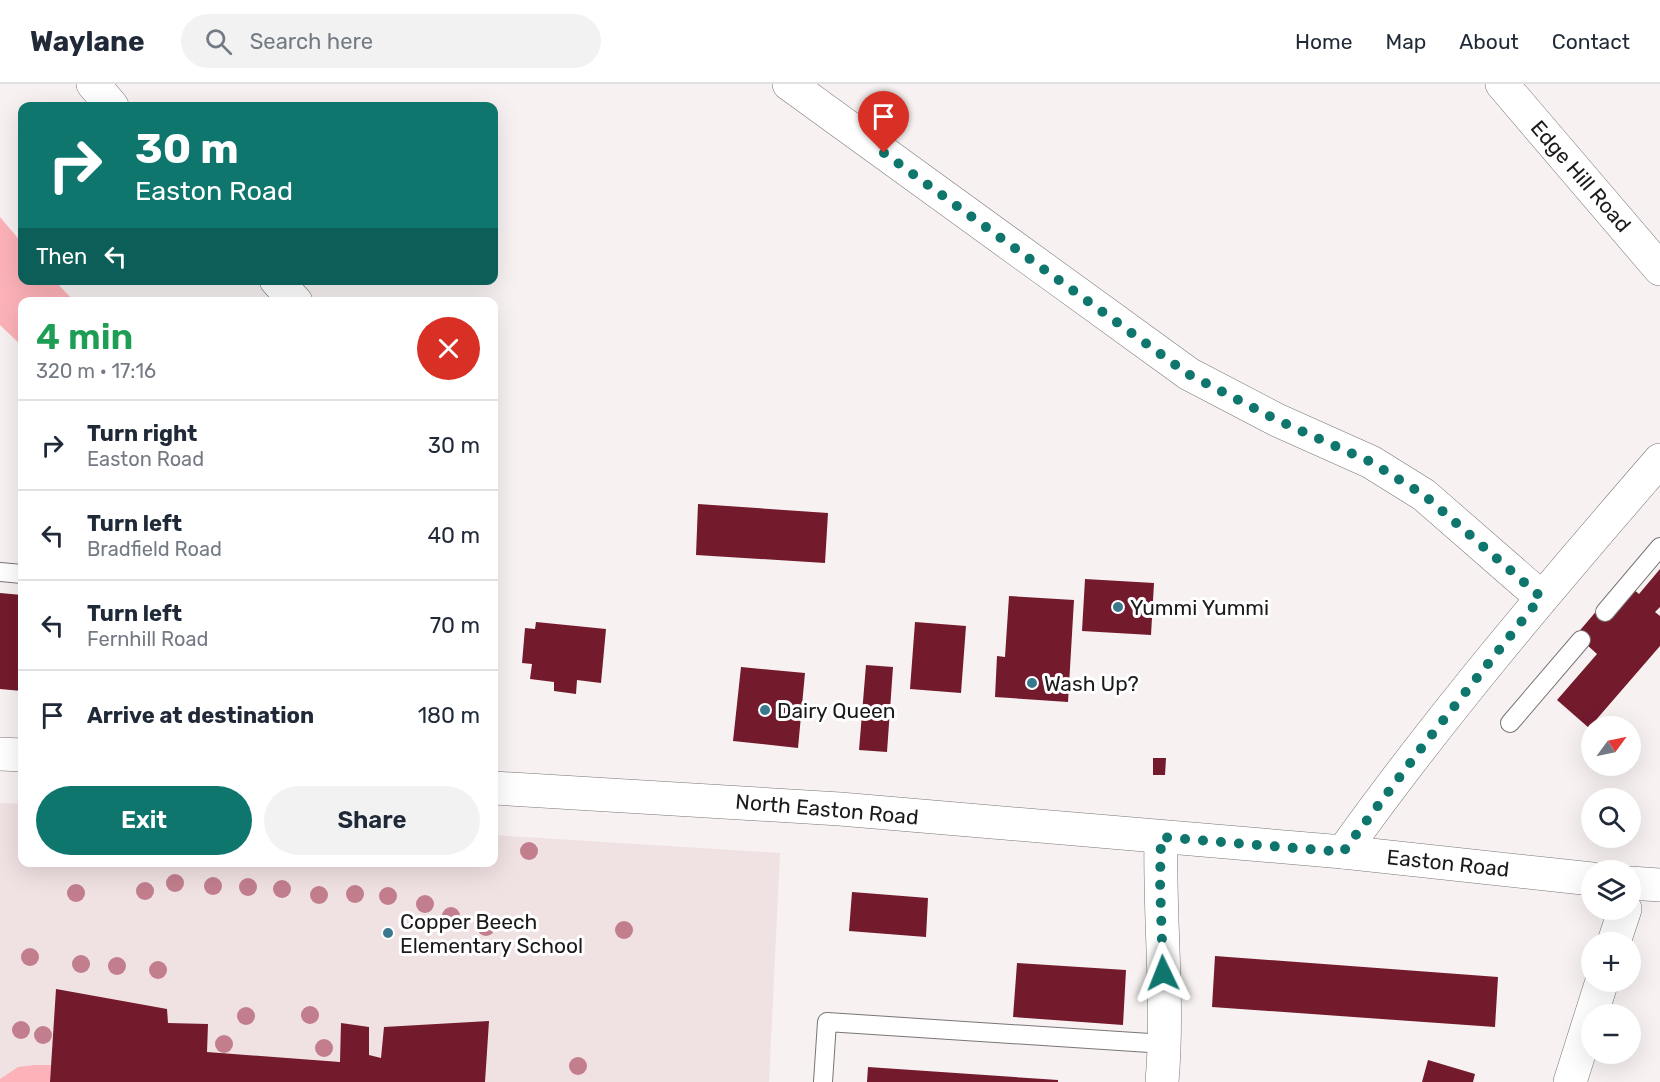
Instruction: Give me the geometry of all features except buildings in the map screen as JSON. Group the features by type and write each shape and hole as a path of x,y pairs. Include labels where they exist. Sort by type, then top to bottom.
{"street":[{"path":"93,84 109,102"},
{"path":"789,84 1188,374 1277,420 1371,462 1424,495 1541,597"},
{"name":"Edge Hill Road","path":"1502,84 1660,269"},
{"path":"281,285 291,297"},
{"path":"1343,852 1426,742 1541,597 1660,460"},
{"path":"0,754 18,755"},
{"name":"North Easton Road","path":"498,788 735,802 1161,837"},
{"path":"1161,837 1160,881 1165,1044 1162,1082"},
{"name":"Easton Road","path":"1161,837 1343,852 1581,878"},
{"path":"1570,1082 1599,992"}],"lane":[{"path":"1605,612 1660,547"},
{"path":"0,572 18,574"},
{"path":"1510,723 1581,640"},
{"path":"823,1082 827,1023 1165,1044"}],"shaded area":[{"path":"0,217 18,238 18,285 59,285 70,297 18,297 18,342 0,325"},
{"name":"Copper Beech Elementary School","path":"0,803 18,804 18,867 498,867 498,835 780,853 769,1082 0,1082"},
{"path":"51,1065 50,1082 0,1082 0,1079 18,1067"}],"place":[{"name":"Yummi Yummi","path":"1118,607"},
{"name":"Wash Up?","path":"1032,683"},
{"name":"Dairy Queen","path":"765,710"},
{"name":"Copper Beech Elementary School","path":"388,933"}],"route":[{"path":"884,153 1188,374 1277,420 1371,462 1424,495 1541,597 1373,810 1343,852 1161,837 1163,973"}]}
